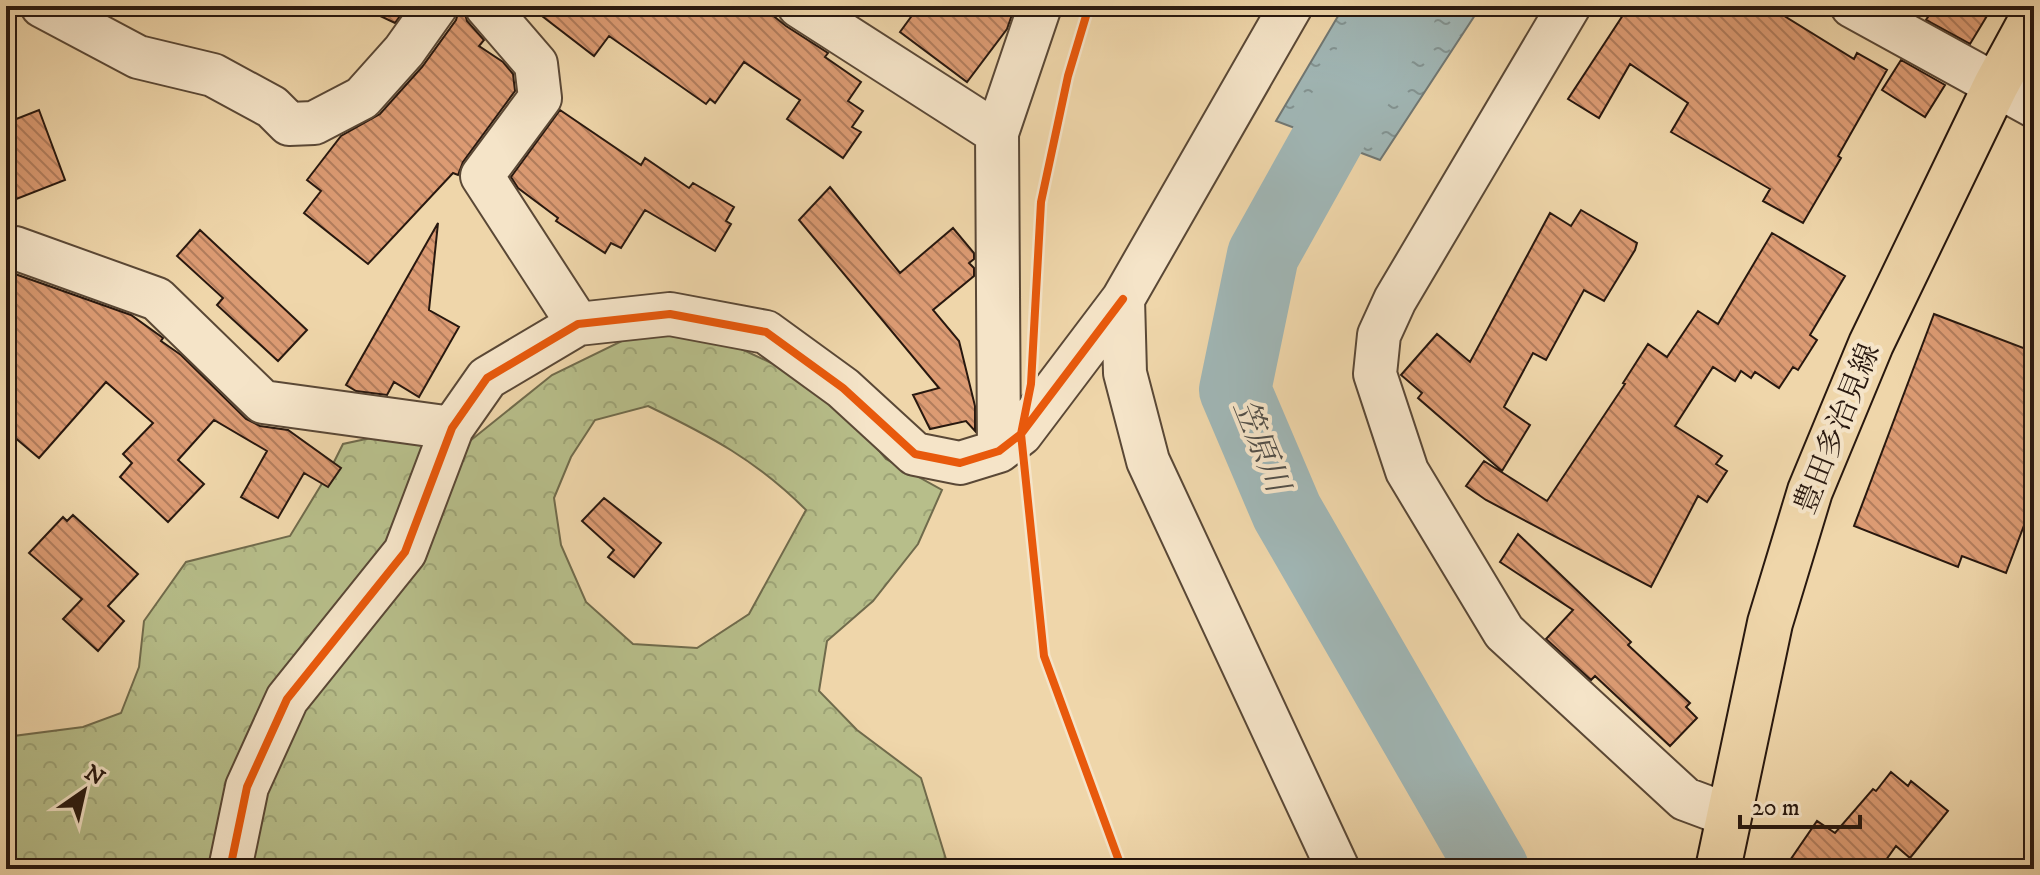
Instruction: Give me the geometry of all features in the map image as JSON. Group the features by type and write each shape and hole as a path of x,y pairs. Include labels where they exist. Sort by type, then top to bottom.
{"main road":[{"name":"豊田多治見線","path":"1718,869 1770,623 1810,491 1871,344 1996,85 2034,15"}],"street":[{"path":"42,6 138,57 213,75 272,107 289,124 314,123 362,98 404,51 436,6"},
{"path":"486,6 536,64 540,98 482,176 578,324"},
{"path":"999,451 997,133 1040,6"},
{"path":"230,869 247,787 287,699 405,552 452,428 487,378 578,324 670,314 766,332 843,388 915,454 960,463 999,451 1021,434 1123,299 1291,6"},
{"path":"1569,6 1395,300 1379,335 1375,374 1407,471 1504,632 1685,799 1728,815"},
{"path":"1852,6 2034,106"},
{"path":"813,9 997,133"},
{"path":"6,252 15,248 157,299 263,402 452,428"},
{"path":"1123,299 1125,373 1148,461 1338,869"}],"green space":[{"path":"709,334 827,389 886,459 942,490 918,544 873,601 827,641 819,691 857,730 921,778 949,869 6,869 6,737 83,727 121,713 139,667 144,621 186,562 290,536 343,444 389,434 455,453 552,375 632,336","holes":["648,406 712,439 750,463 806,510 749,614 697,648 633,644 586,602 561,545 554,498 571,457 595,420"]}],"water":[{"path":"1344,6 1481,6 1380,160 1276,121"}],"building":[{"path":"359,6 407,6 395,23"},
{"path":"460,6 463,6 467,21 484,40 479,46 503,62 513,74 515,91 463,162 458,175 453,173 368,264 304,213 321,191 307,180 341,136 380,114 422,67 456,20"},
{"path":"529,6 761,6 828,53 825,57 861,82 848,101 863,111 852,127 861,132 843,158 787,119 800,100 744,62 715,103 710,99 706,104 609,36 594,56"},
{"path":"919,6 1015,6 1007,29 967,82 900,32"},
{"path":"1629,6 1768,6 1854,59 1857,53 1887,70 1803,223 1763,201 1770,189 1671,132 1688,103 1630,64 1599,118 1568,99"},
{"path":"1935,6 1993,6 1970,44 1926,20"},
{"path":"1901,60 1945,85 1925,117 1882,90"},
{"path":"39,110 65,180 6,203 6,123"},
{"path":"560,110 641,165 645,158 689,188 693,183 734,207 726,221 731,224 715,251 645,210 621,248 611,243 605,253 556,221 558,218 518,188 511,177"},
{"path":"830,187 900,273 953,228 974,253 974,259 969,263 974,268 974,276 933,310 959,341 975,406 975,431 966,421 930,429 913,395 939,388 799,220"},
{"path":"1581,210 1637,243 1635,250 1604,301 1584,290 1546,360 1533,353 1504,407 1530,425 1502,471 1418,398 1422,393 1401,375 1437,334 1470,362 1550,213 1571,226"},
{"path":"438,223 429,310 459,327 419,397 394,382 387,395 356,391 346,385"},
{"path":"200,230 307,330 278,361 217,305 223,298 177,256"},
{"path":"1772,233 1845,276 1810,335 1817,340 1798,370 1793,367 1779,388 1755,372 1751,378 1741,371 1735,381 1713,367 1675,426 1722,456 1716,464 1727,471 1707,502 1698,496 1651,587 1486,500 1466,486 1484,461 1547,501 1648,344 1667,357 1698,311 1718,324"},
{"path":"15,274 131,315 163,338 161,341 181,355 246,419 260,426 288,430 341,468 328,487 304,473 278,518 241,497 267,451 214,420 178,460 204,484 168,522 120,477 132,463 123,454 153,423 106,382 39,458 6,430 6,285"},
{"path":"1934,314 2034,352 2034,499 2006,573 1962,556 1958,567 1854,526"},
{"path":"604,498 661,543 634,577 608,557 614,550 582,521"},
{"path":"73,515 138,574 108,606 124,621 98,651 63,619 82,599 29,553 63,517 67,521"},
{"path":"1518,534 1690,703 1686,707 1697,718 1670,746 1595,676 1591,680 1546,639 1573,610 1500,562"},
{"path":"1891,772 1908,786 1911,781 1948,811 1910,858 1896,846 1881,867 1884,869 1784,869 1817,821 1835,833"}],"waterway":[{"name":"笠原川","path":"1402,6 1263,255 1235,390 1287,512 1493,869"}],"cycle path":[{"path":"1089,6 1068,76 1041,202 1031,384 1021,434 1044,656 1122,869"},
{"path":"230,869 247,787 287,699 405,552 452,428 487,378 578,324 670,314 766,332 843,388 915,454 960,463 999,451 1021,434 1123,299"}]}
